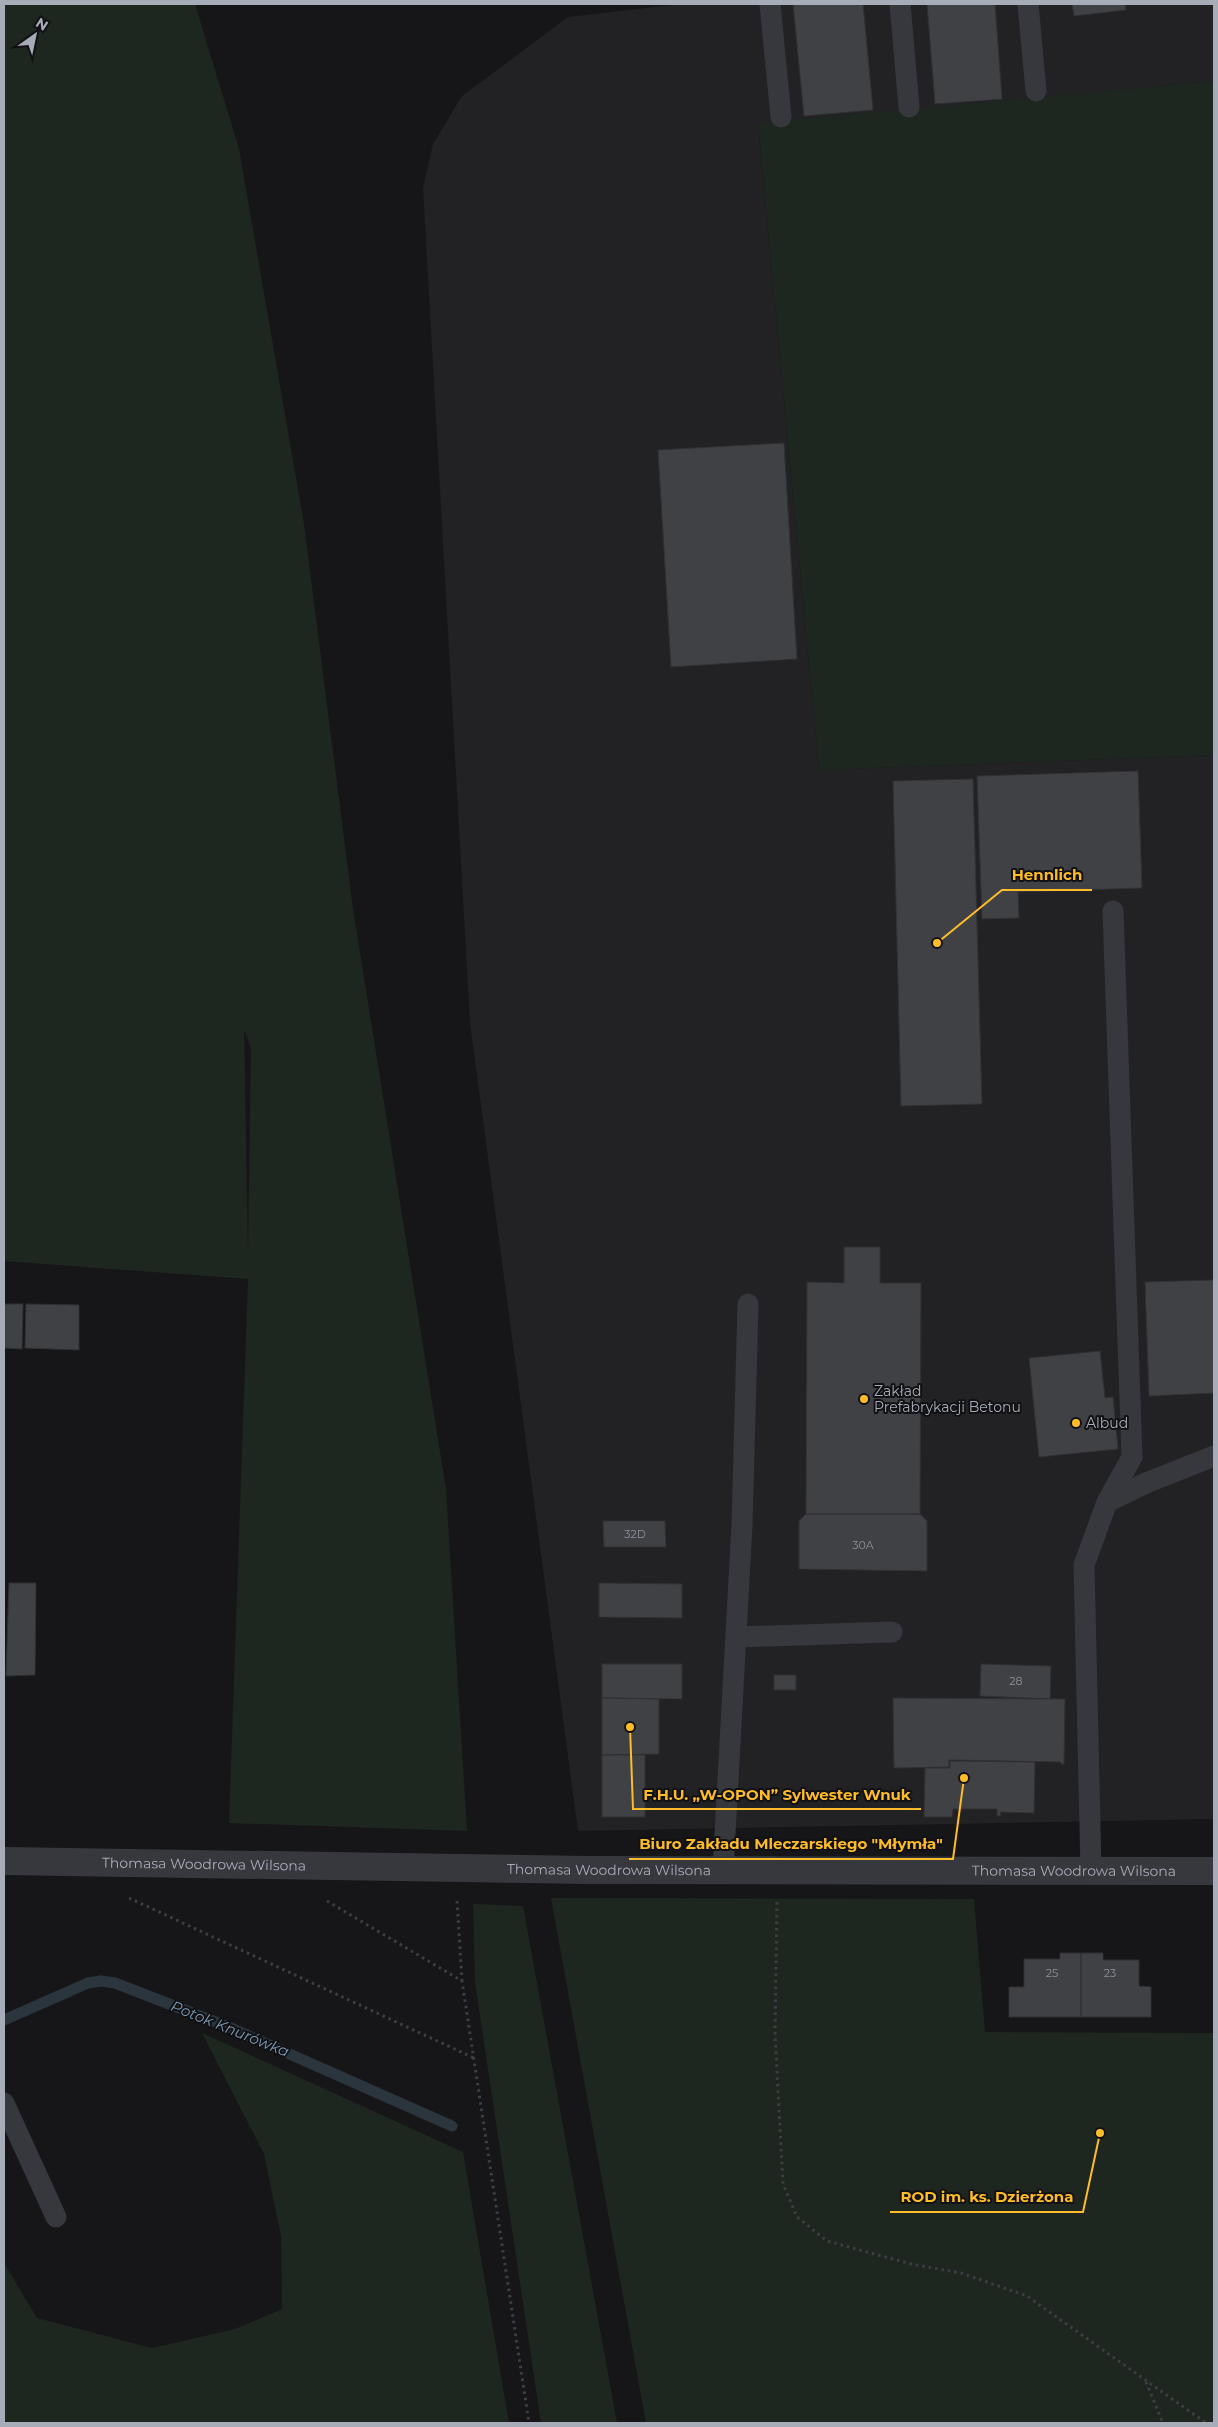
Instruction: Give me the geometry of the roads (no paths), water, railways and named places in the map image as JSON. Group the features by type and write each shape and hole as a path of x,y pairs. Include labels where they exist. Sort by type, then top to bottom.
{"street":[{"name":"Thomasa Woodrowa Wilsona","path":"4,1861 456,1868 1214,1871"}],"lane":[{"path":"770,4 781,117"},
{"path":"900,4 909,107"},
{"path":"1028,4 1036,92"},
{"path":"1090,1871 1084,1565 1107,1502 1132,1457 1113,911"},
{"path":"723,1870 742,1524 748,1304"},
{"path":"1107,1502 1146,1483 1214,1456"},
{"path":"736,1637 892,1632"},
{"path":"4,2103 56,2217"}],"waterway":[{"name":"Potok Knurówka","path":"4,2020 88,1983 101,1981 115,1983 231,2028 452,2126"}],"place":[{"name":"Hennlich","path":"937,943"},
{"name":"Zakład Prefabrykacji Betonu","path":"864,1399"},
{"name":"Albud","path":"1076,1423"},
{"name":"F.H.U. „W-OPON” Sylwester Wnuk","path":"630,1727"},
{"name":"Biuro Zakładu Mleczarskiego \"Młymła\"","path":"964,1778"},
{"name":"ROD im. ks. Dzierżona","path":"1100,2133"}]}
